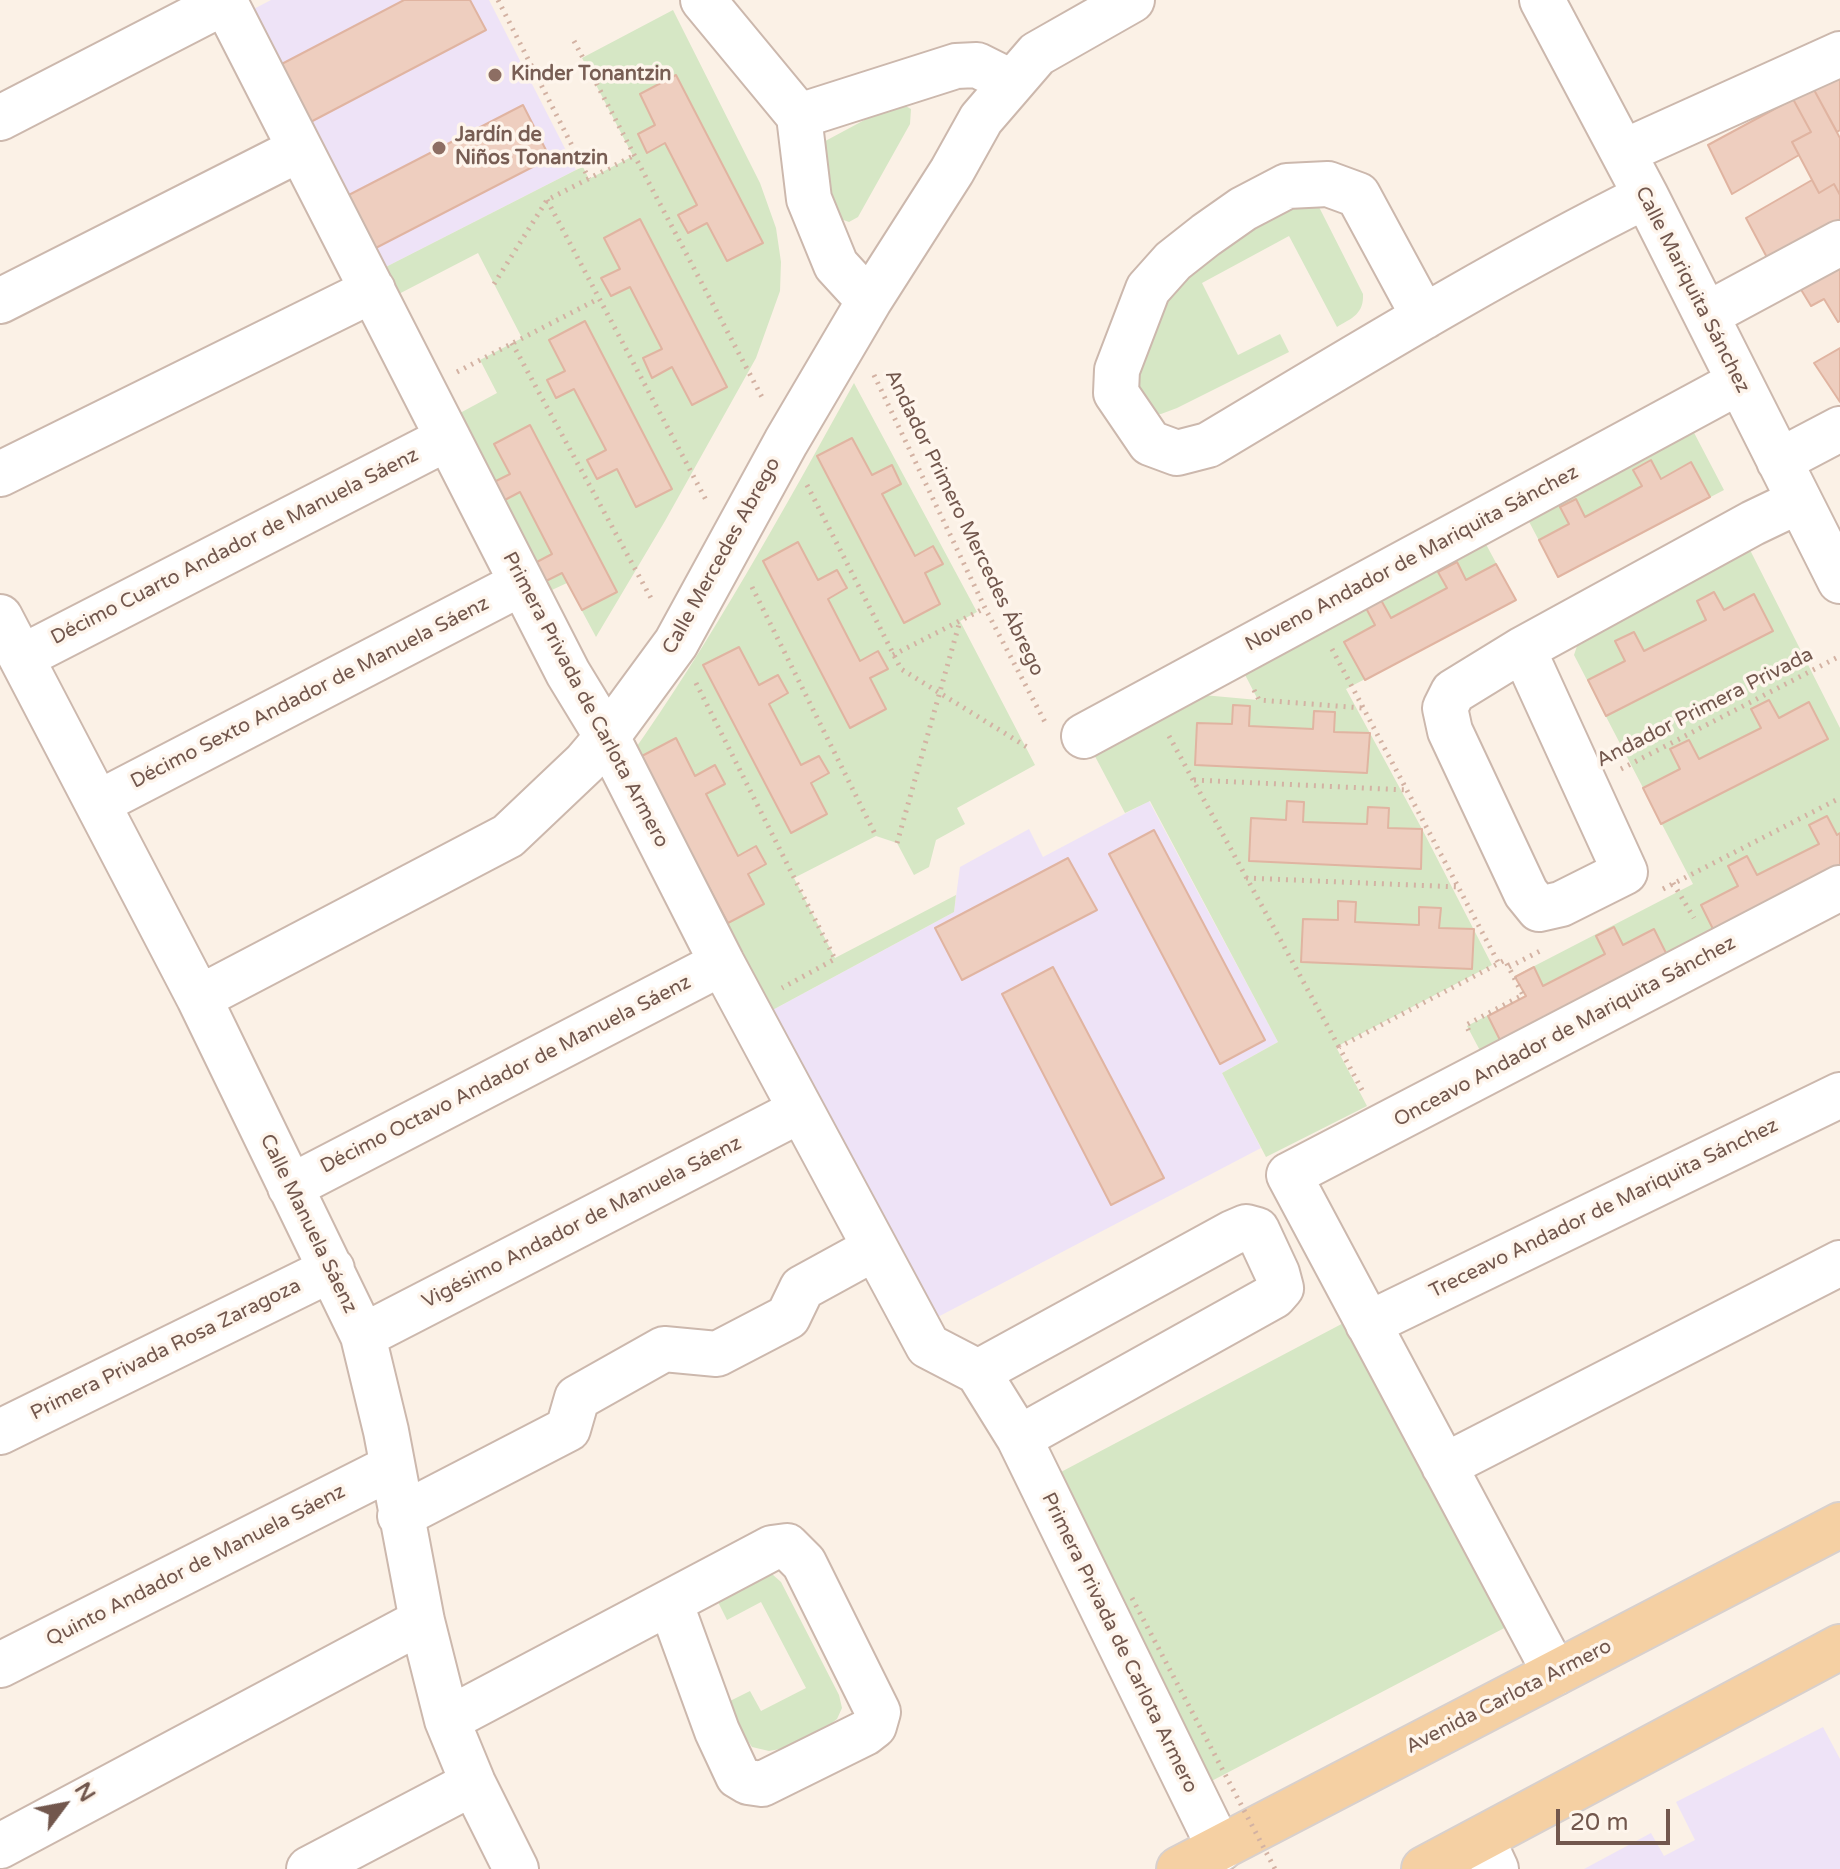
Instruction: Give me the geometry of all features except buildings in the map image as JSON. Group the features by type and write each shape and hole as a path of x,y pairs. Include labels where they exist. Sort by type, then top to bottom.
{"main road":[{"name":"Avenida Carlota Armero","path":"1179,1869 1840,1525"},
{"path":"1424,1869 1489,1854 1840,1647"}],"street":[{"path":"703,0 799,116 809,199 861,316"},
{"name":"Calle Mercedes Abrego","path":"199,998 508,836 551,797 607,737 676,643 786,442 981,119 1037,54 1132,0"},
{"path":"0,118 224,1"},
{"name":"Primera Privada de Carlota Armero","path":"224,1 568,673 607,737 722,963 875,1248 928,1346 978,1372 1019,1438 1220,1849"},
{"name":"Calle Mariquita Sánchez","path":"1552,3 1623,152 1840,581"},
{"path":"1623,152 1840,54"},
{"path":"799,116 956,66 977,65 1011,82"},
{"path":"0,301 300,149"},
{"path":"1424,317 1358,195 1328,184 1287,186 1243,209 1206,235 1173,261 1148,289 1117,370 1116,393 1150,443 1177,453 1208,445 1424,317 1572,233 1646,196"},
{"path":"1706,315 1840,243"},
{"path":"0,474 373,290"},
{"name":"Noveno Andador de Mariquita Sánchez","path":"1066,732 1150,701 1739,382"},
{"path":"1779,461 1840,429"},
{"name":"Décimo Cuarto Andador de Manuela Sáenz","path":"22,657 448,438"},
{"path":"1523,649 1584,788 1643,881 1539,909 1526,893 1450,731 1445,708 1453,692 1523,649 1799,501"},
{"name":"Décimo Sexto Andador de Manuela Sáenz","path":"98,803 522,583"},
{"name":"Calle Manuela Sáenz","path":"0,617 199,998 363,1336 422,1621 447,1720 473,1783 516,1869"},
{"name":"Onceavo Andador de Mariquita Sánchez","path":"1368,1324 1289,1175 1840,888"},
{"name":"Décimo Octavo Andador de Manuela Sáenz","path":"290,1187 722,963"},
{"name":"Treceavo Andador de Mariquita Sánchez","path":"1368,1324 1840,1095"},
{"name":"Vigésimo Andador de Manuela Sáenz","path":"363,1336 801,1110"},
{"path":"978,1372 1232,1233 1246,1227 1257,1230 1281,1288 1274,1296 1019,1438"},
{"path":"400,1516 568,1429 577,1398 664,1349 717,1354 788,1317 802,1288 875,1248"},
{"path":"1444,1466 1840,1263"},
{"name":"Primera Privada Rosa Zaragoza","path":"0,1432 332,1269"},
{"path":"1368,1324 1555,1673"},
{"name":"Quinto Andador de Manuela Sáenz","path":"0,1665 392,1467"},
{"path":"447,1720 772,1548 787,1546 804,1563 878,1712 874,1726 762,1784 748,1782 738,1776 717,1731 670,1602"},
{"path":"0,1846 422,1621"},
{"path":"309,1869 473,1783"}],"path":[{"path":"498,0 589,179"},
{"path":"574,41 786,442 901,669 1027,747"},
{"path":"494,284 547,200 633,156"},
{"path":"547,200 729,542 876,836"},
{"path":"423,390 598,299"},
{"name":"Andador Primero Mercedes Ábrego","path":"861,316 985,608 1066,732"},
{"path":"512,343 676,643 835,959 746,1008"},
{"path":"893,655 985,608"},
{"path":"1312,613 1499,964"},
{"path":"897,843 960,621"},
{"path":"1235,655 1259,700 1363,708"},
{"name":"Andador Primera Privada","path":"1584,788 1840,656"},
{"path":"1150,701 1365,1096"},
{"path":"1193,780 1407,790"},
{"path":"1643,881 1675,883 1840,798"},
{"path":"1245,878 1459,887"},
{"path":"1643,881 1675,883"},
{"path":"1675,883 1713,954"},
{"path":"1509,967 1550,946"},
{"path":"1339,1047 1505,960 1523,995 1466,1025 1490,1071"},
{"path":"1132,1598 1275,1869"}],"shaded area":[{"name":"Jardín de Niños Tonantzin","path":"271,0 489,0 576,170 378,271 246,13"},
{"path":"1149,801 1278,1042 1222,1073 1261,1148 932,1320 767,1013 954,912 960,867 1029,829 1043,857"},
{"path":"1823,1727 1840,1759 1840,1869 1584,1869 1651,1833 1664,1856 1695,1840 1676,1802"}],"green space":[{"path":"673,10 760,183 776,228 781,262 780,291 756,358 596,637 567,583 539,596 449,419 497,393 480,360 522,338 478,253 391,298 378,271 576,170 583,167 589,179 633,156 582,58"},
{"path":"898,102 911,109 910,124 858,217 849,222 838,218 816,146"},
{"path":"1296,202 1309,202 1319,207 1363,294 1359,311 1337,327 1289,236 1202,283 1238,355 1280,334 1289,352 1177,408 1161,414 1146,413 1127,366 1168,299 1210,256"},
{"path":"854,383 977,612 960,621 1035,765 957,808 965,824 936,840 929,867 914,875 897,843 876,836 794,878 835,958 956,895 954,912 767,1013 628,759 718,621"},
{"path":"1690,425 1724,490 1558,577 1524,512"},
{"path":"1481,535 1516,600 1346,689 1492,965 1336,1047 1367,1106 1266,1157 1222,1073 1278,1042 1150,801 1125,813 1089,745 1181,693 1258,700 1240,665"},
{"path":"1750,550 1840,728 1840,879 1485,1060 1467,1026 1525,996 1515,976 1693,884 1574,655 1579,640"},
{"path":"1351,1319 1512,1624 1202,1786 1042,1482"},
{"path":"759,1573 772,1574 781,1582 839,1695 842,1708 837,1719 827,1727 769,1751 752,1747 728,1702 750,1691 761,1711 806,1688 761,1602 727,1620 715,1596"}],"place":[{"name":"Kinder Tonantzin","path":"495,75"},
{"name":"Jardín de Niños Tonantzin","path":"439,148"}]}
